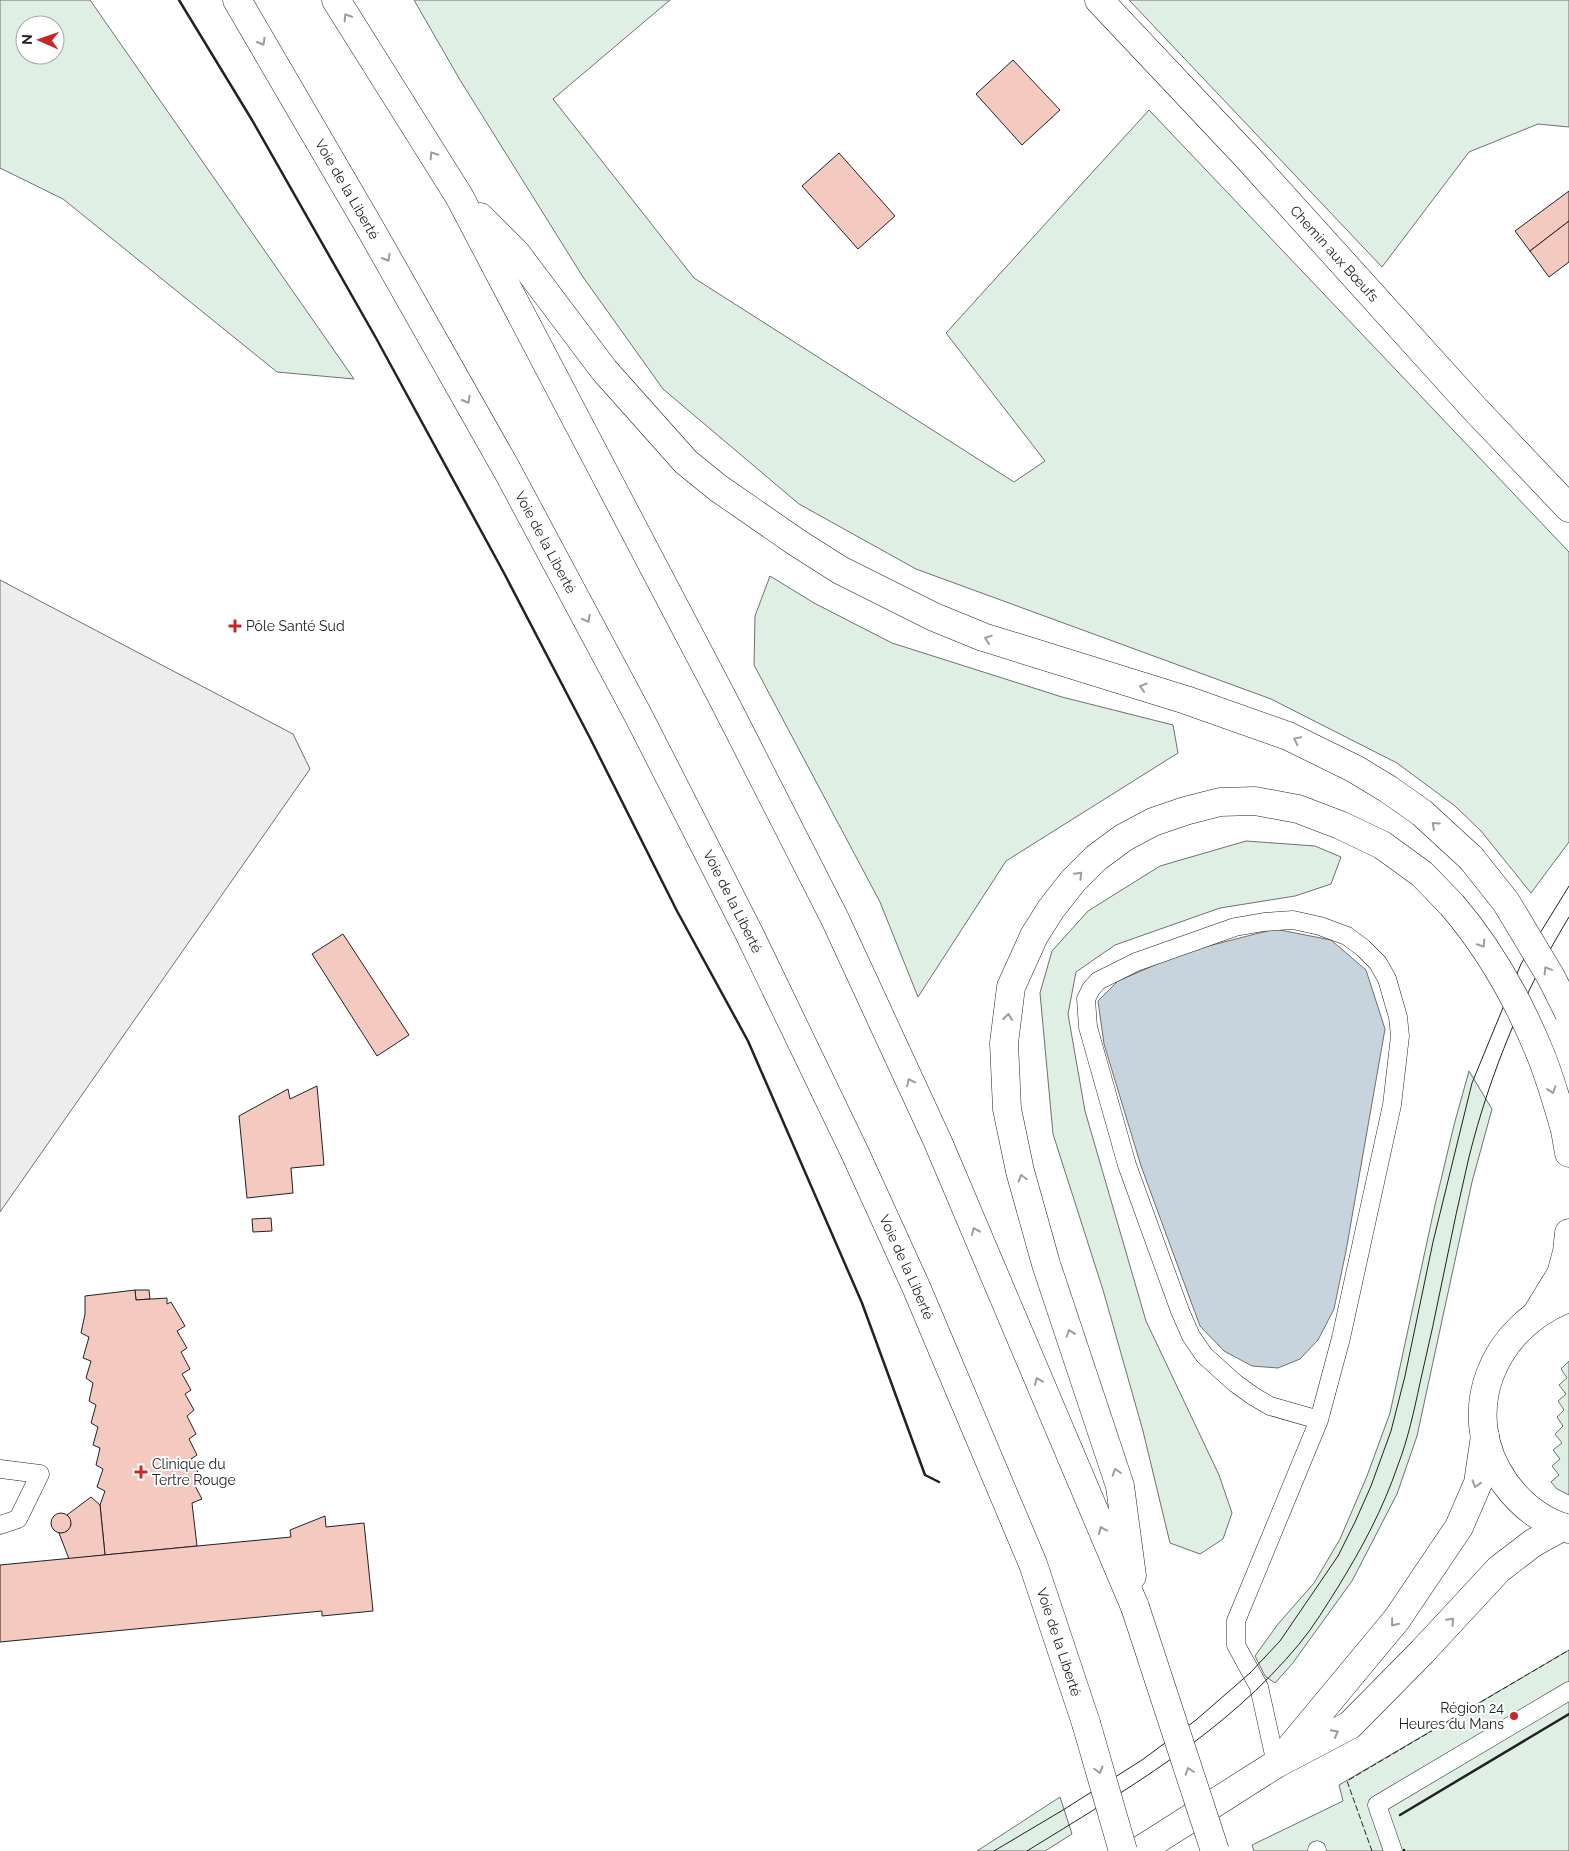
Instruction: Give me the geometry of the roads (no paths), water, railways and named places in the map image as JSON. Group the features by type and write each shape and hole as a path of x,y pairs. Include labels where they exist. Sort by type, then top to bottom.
{"main road":[{"name":"Voie de la Liberté","path":"237,0 507,470 638,715 749,933 855,1153 917,1289 1033,1564 1086,1723 1123,1851"},
{"path":"336,0 459,196 724,701 835,919 938,1142 1135,1607 1215,1851"},
{"name":"Chemin aux Bœufs","path":"1099,0 1248,158 1474,408 1569,508"},
{"path":"459,196 516,253 604,370 686,462 718,488 840,570 934,617 983,637 1186,700 1288,736 1355,768 1422,813 1471,858 1506,902 1551,977 1569,1013"},
{"path":"1135,1607 1120,1486 1046,1264 1020,1171 1006,1108 1004,1043 1011,987 1034,936 1050,909 1073,881 1096,858 1123,838 1153,822 1220,802 1256,801 1298,809 1340,825 1382,845 1422,874 1452,905 1484,946 1511,993 1538,1047 1567,1142"},
{"path":"1565,1528 1543,1518 1511,1492 1499,1474 1491,1456 1485,1436 1483,1419 1484,1401 1492,1367 1511,1337 1536,1313 1561,1274 1567,1252 1569,1233"},
{"path":"1536,1313 1569,1298"},
{"path":"1276,1764 1398,1619 1459,1527 1478,1483 1485,1436"},
{"path":"1139,1851 1276,1764 1350,1725 1500,1569 1533,1543 1565,1528"}],"lane":[{"path":"1276,1764 1259,1687 1236,1645 1236,1621 1320,1420 1342,1338 1392,1105 1400,1036 1398,1017 1387,979 1378,963 1363,948 1347,936 1320,926 1293,920 1264,922 1235,927 1136,962 1098,981 1090,989 1086,998 1086,1012 1088,1027 1127,1165 1180,1312 1192,1336 1204,1355 1235,1383 1253,1396 1270,1406 1320,1420"},
{"path":"0,1469 40,1474 18,1519 0,1525"},
{"path":"1393,1851 1377,1805 1569,1691"}],"tram line":[{"path":"994,1851 1142,1760 1196,1720 1250,1673 1280,1641 1338,1556 1371,1486 1391,1431 1405,1376 1433,1242 1472,1083 1521,964 1569,886"},
{"path":"1027,1851 1136,1783 1207,1733 1240,1705 1300,1643 1324,1609 1355,1558 1386,1497 1408,1435 1427,1355 1456,1213 1477,1126 1487,1094 1523,1003 1569,917"}],"place":[{"name":"Pôle Santé Sud","path":"235,626"},
{"name":"Clinique du Tertre Rouge","path":"141,1472"},
{"name":"Région 24 Heures du Mans","path":"1514,1716"}]}
